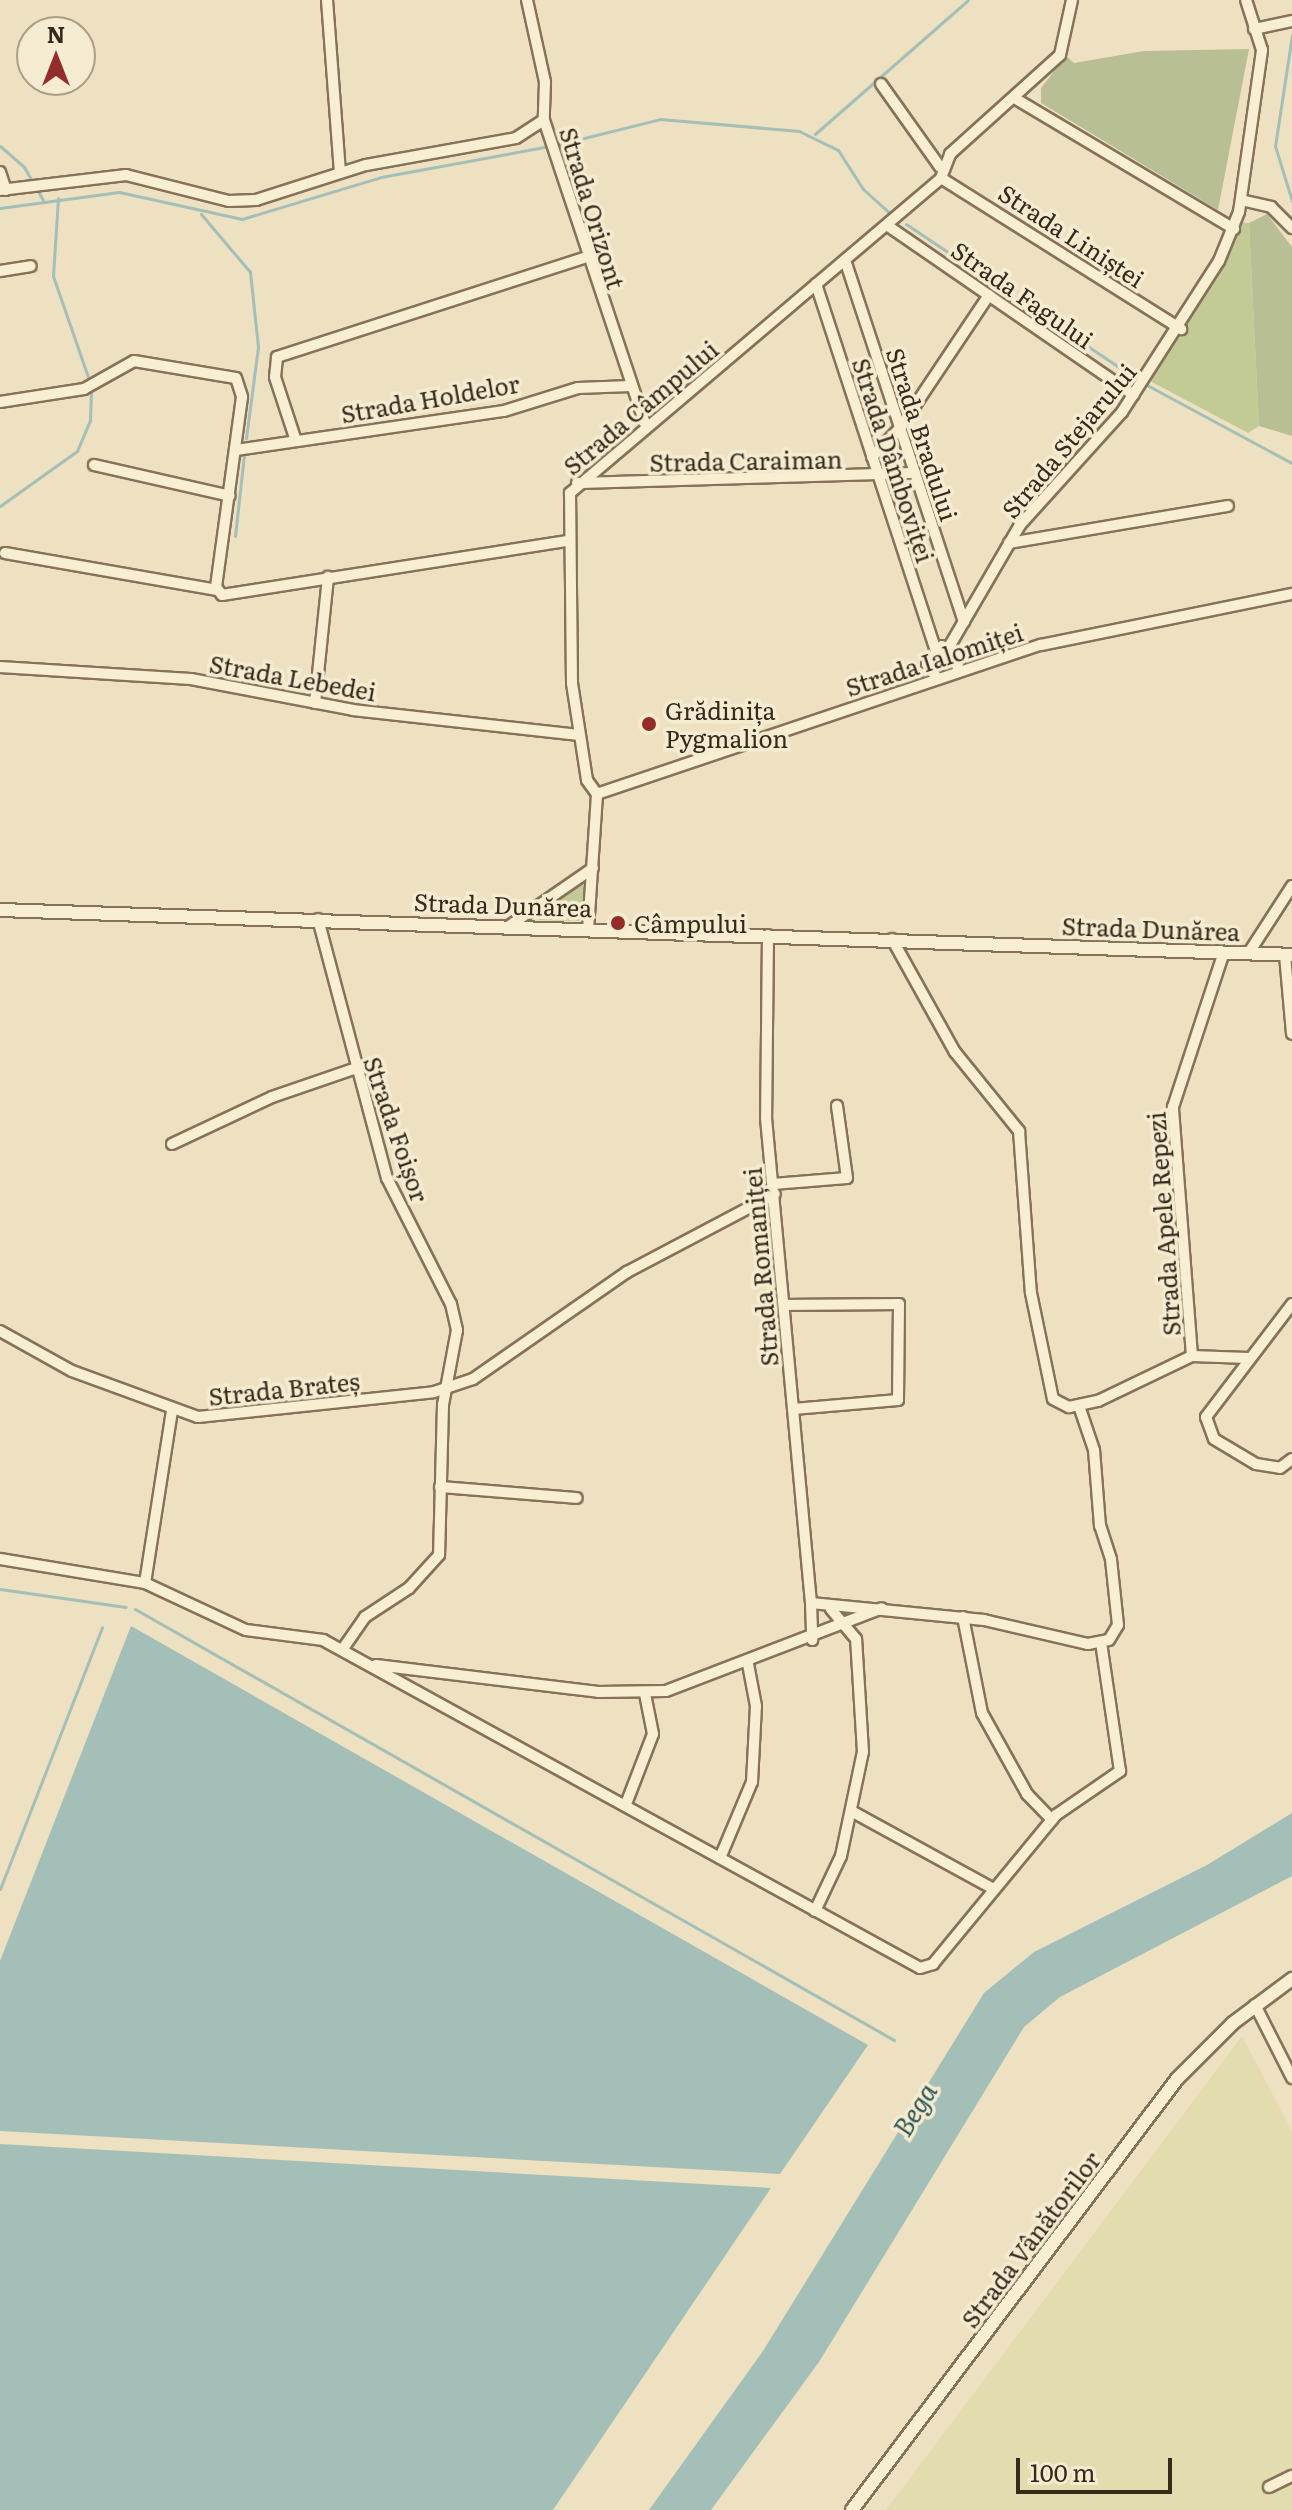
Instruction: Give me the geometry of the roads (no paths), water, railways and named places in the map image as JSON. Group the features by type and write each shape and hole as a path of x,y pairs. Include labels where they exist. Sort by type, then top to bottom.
{"street":[{"path":"327,0 340,173"},
{"name":"Strada Orizont","path":"527,0 545,82 544,120 584,258 645,424"},
{"name":"Strada Câmpului","path":"588,930 597,794 587,780 579,735 566,541 577,483 888,226 1060,55 1072,0"},
{"name":"Strada Stejarului","path":"949,647 1009,543 1136,393 1181,329 1234,229 1241,200 1262,50 1246,0"},
{"path":"1254,29 1292,21"},
{"path":"881,84 940,172"},
{"path":"1016,99 1234,229"},
{"path":"0,172 3,190 126,175 229,201 277,196 340,173 516,138 544,120"},
{"name":"Strada Liniștei","path":"940,172 1181,329"},
{"path":"1241,200 1271,207 1292,228"},
{"name":"Strada Fagului","path":"888,226 1136,393"},
{"path":"296,441 275,377 277,357 584,258"},
{"name":"Strada Bradului","path":"845,260 964,622"},
{"path":"0,271 31,266"},
{"name":"Strada Dâmboviței","path":"816,284 935,649"},
{"path":"872,457 900,428 989,295"},
{"path":"0,402 76,391 134,361 226,373 242,392 216,590"},
{"name":"Strada Holdelor","path":"236,450 504,411 578,388 631,386"},
{"path":"94,465 230,496"},
{"name":"Strada Caraiman","path":"577,483 879,478 915,473"},
{"path":"1009,543 1228,506"},
{"path":"5,553 216,590 227,596 328,577 566,541"},
{"path":"315,703 328,577"},
{"name":"Strada Ialomiței","path":"597,794 937,678 1077,636 1292,594"},
{"path":"937,678 927,664 935,649 949,647 957,653 958,672"},
{"name":"Strada Lebedei","path":"0,667 191,679 315,703 579,735"},
{"path":"509,926 593,868"},
{"path":"1248,954 1292,886"},
{"name":"Strada Dunărea","path":"0,910 1288,955"},
{"name":"Strada Foișor","path":"318,919 354,1069 387,1178 456,1317 447,1389 439,1555 409,1588 365,1617 342,1650"},
{"name":"Strada Romaniței","path":"768,935 774,1189 812,1640"},
{"path":"892,939 955,1052 1019,1131 1031,1293 1049,1393 1059,1404 1079,1406 1129,1392 1192,1356 1248,1358"},
{"name":"Strada Apele Repezi","path":"1192,1356 1173,1107 1224,952"},
{"path":"1288,955 1292,1034"},
{"path":"172,1144 272,1097 354,1069"},
{"path":"447,1389 660,1252 774,1189 847,1178 837,1106"},
{"path":"784,1305 899,1304 898,1400 793,1409"},
{"path":"1292,1305 1209,1410 1209,1432 1268,1469 1292,1459"},
{"name":"Strada Brateș","path":"0,1331 72,1371 172,1411 250,1417 447,1389"},
{"path":"1079,1406 1094,1450 1118,1625 1101,1643"},
{"path":"145,1583 172,1411"},
{"path":"440,1487 577,1498"},
{"path":"0,1559 145,1583 246,1630 294,1630 342,1650 815,1911 927,1968 1052,1820 1120,1771 1101,1643"},
{"path":"810,1599 831,1609 850,1625 864,1721 853,1812 815,1911"},
{"path":"831,1609 883,1607 963,1617 1101,1643"},
{"path":"370,1665 645,1694 748,1664 850,1625 883,1607"},
{"path":"963,1617 982,1713 1027,1794 1052,1820"},
{"path":"720,1858 752,1782 756,1706 748,1664"},
{"path":"626,1804 653,1734 645,1694"},
{"path":"853,1812 992,1888"},
{"name":"Strada Vânătorilor","path":"852,2510 1169,2088 1255,2005 1292,1979"},
{"path":"1255,2005 1292,2078"},
{"path":"1269,2487 1292,2476"}],"water":[{"path":"131,1626 868,2045 780,2174 0,2131 0,1961"},
{"name":"Bega","path":"1292,1813 1292,1876 1060,1997 1024,2027 819,2362 711,2510 649,2510 763,2351 984,1993 1034,1952 1207,1865"},
{"path":"0,2144 771,2188 553,2510 0,2510"}],"waterway":[{"path":"815,134 968,0"},
{"path":"1292,35 1275,146 1292,201"},
{"path":"560,144 660,119 799,131 838,150 863,189 890,213"},
{"path":"0,146 24,167 43,200"},
{"path":"0,208 119,192 242,219 381,177 544,147"},
{"path":"58,198 53,276 88,377"},
{"path":"201,214 250,272 258,347 246,438"},
{"path":"906,224 1138,380"},
{"path":"1145,384 1292,463"},
{"path":"0,506 77,451 90,420 91,390"},
{"path":"235,536 244,455"},
{"path":"0,1589 126,1607"},
{"path":"135,1609 894,2040"},
{"path":"0,1889 102,1627"}],"place":[{"name":"Grădinița Pygmalion","path":"649,724"},
{"name":"Câmpului","path":"618,923"}]}
